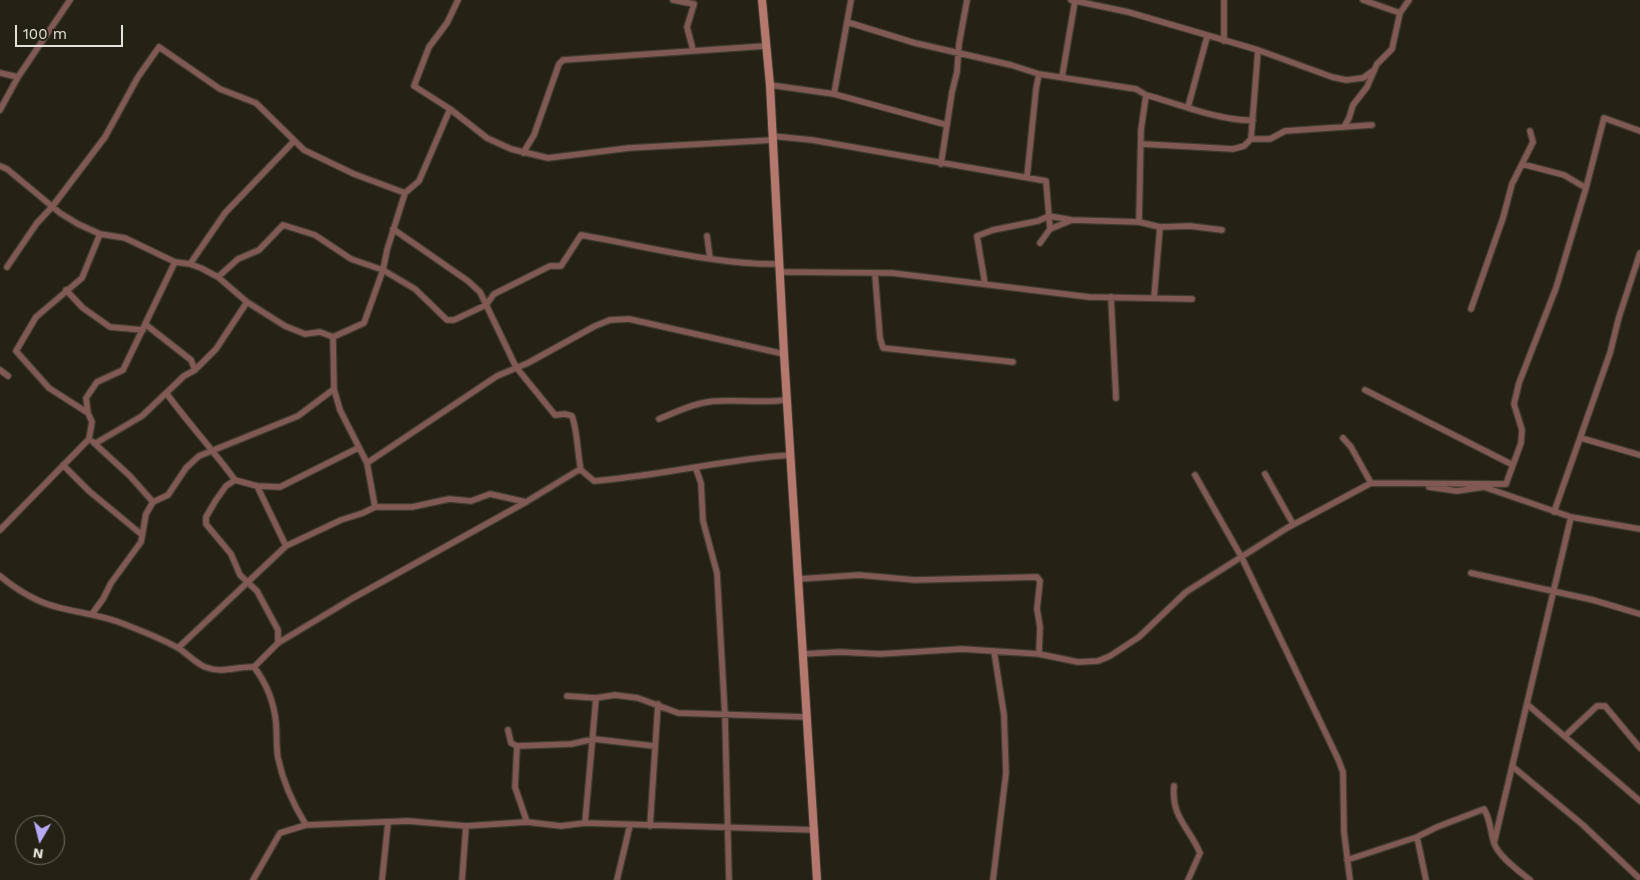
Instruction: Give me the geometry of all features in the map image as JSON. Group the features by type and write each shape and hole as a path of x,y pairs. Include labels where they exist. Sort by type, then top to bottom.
{"main road":[{"path":"762,0 770,85 786,400 818,880"}],"street":[{"path":"0,110 18,77 70,0"},
{"path":"458,0 447,23 429,47 413,84 414,89 450,109 487,138 523,153 548,158 629,148 773,138 812,140 1006,176 1027,177 1046,181 1050,229"},
{"path":"673,0 694,4 687,27 693,50"},
{"path":"834,94 851,0"},
{"path":"941,164 960,55 959,44 967,0"},
{"path":"1062,77 1073,0 1128,12 1207,37 1258,50 1332,77 1346,80 1363,78 1374,70 1392,49 1400,13 1409,0"},
{"path":"1224,0 1224,41"},
{"path":"1366,0 1400,13"},
{"path":"847,22 960,55 1011,65 1040,74 1136,89 1146,95 1240,121 1252,120"},
{"path":"1188,107 1207,37"},
{"path":"7,267 37,223 52,207 105,137 138,77 159,46 220,89 256,103 304,150 354,174 405,193"},
{"path":"523,153 534,135 559,64 563,60 765,46"},
{"path":"1142,144 1233,150 1244,146 1251,139 1258,50"},
{"path":"1344,126 1349,118 1352,105 1367,87 1374,70"},
{"path":"0,73 18,77"},
{"path":"1027,177 1036,89 1040,74"},
{"path":"770,85 834,94 947,125"},
{"path":"1139,222 1141,130 1146,95"},
{"path":"0,166 38,192 52,207 78,224 100,234 126,238 175,262 190,264 218,278 247,302 285,326 304,334 320,332 333,337 364,323 383,270 393,229 405,193 419,180 450,109"},
{"path":"1506,484 1521,442 1522,430 1514,404 1519,383 1548,311 1586,188 1604,118 1640,131"},
{"path":"1251,139 1270,139 1285,131 1372,125"},
{"path":"1471,309 1503,218 1512,184 1533,142 1530,131"},
{"path":"190,264 225,213 294,141"},
{"path":"1522,164 1564,175 1586,188"},
{"path":"985,284 977,236 993,230 1038,221 1050,216 1072,220 1139,222 1160,227 1190,226 1222,230"},
{"path":"1040,243 1050,229 1072,220"},
{"path":"218,278 238,259 259,250 283,225 315,235 351,259 383,270 415,289 447,320 454,320 486,306 494,294 550,266 560,266 581,235 752,265 780,268 875,274 892,273 1089,297 1192,299"},
{"path":"1154,298 1160,227"},
{"path":"393,229 468,281 480,292 516,367 555,415 565,414 572,416 576,430 581,470 594,481 696,468 754,458 791,455"},
{"path":"88,413 49,388 16,351 36,317 82,278 100,234"},
{"path":"707,236 710,258"},
{"path":"1554,512 1610,353 1628,285 1637,274 1640,253"},
{"path":"0,530 63,465 81,450 89,439 92,422 88,413 86,398 97,382 124,370 175,262"},
{"path":"875,274 880,338 883,348 1013,362"},
{"path":"66,290 83,308 110,328 144,327 191,360 195,370"},
{"path":"1111,297 1116,398"},
{"path":"96,443 142,416 151,405 167,394 184,376 195,370 216,349 247,302"},
{"path":"367,463 497,376 528,363 595,326 610,320 629,319 784,354"},
{"path":"333,337 334,389 340,410 367,463 375,507"},
{"path":"0,370 8,376"},
{"path":"92,614 103,599 111,583 141,542 146,514 153,502 168,495 186,468 199,456 298,416 334,389"},
{"path":"1365,390 1512,464"},
{"path":"167,394 193,430 214,451 235,480 258,486 280,487 358,448"},
{"path":"659,419 685,408 717,400 762,403 786,400"},
{"path":"1343,438 1351,447 1371,483"},
{"path":"1581,438 1640,454"},
{"path":"89,439 96,443 130,476 153,502"},
{"path":"63,465 89,491 141,534"},
{"path":"696,468 701,483 703,521 717,573 725,716 725,778 729,828 729,880"},
{"path":"0,576 18,589 55,607 92,614 122,623 178,648 205,667 226,671 240,666 254,667 278,643 353,598 581,470"},
{"path":"1265,474 1293,524"},
{"path":"1194,475 1218,513 1231,542 1242,558 1343,772 1347,860 1350,880"},
{"path":"235,480 226,486 216,500 206,518 206,524 224,544 240,575 257,591 278,630 278,643"},
{"path":"802,654 840,652 880,654 944,649 1040,654 1078,662 1098,661 1110,656 1139,637 1180,597 1293,524 1371,483 1506,484"},
{"path":"1506,484 1414,484 1457,491 1484,487 1571,517 1640,528"},
{"path":"258,486 286,546"},
{"path":"178,648 286,546 341,520 375,507 412,507 449,500 471,502 490,494 526,502"},
{"path":"1494,843 1571,517"},
{"path":"1471,572 1593,600 1639,615"},
{"path":"799,579 859,575 915,580 1037,577 1040,581 1037,609 1040,627 1040,654"},
{"path":"993,880 1006,773 1004,715 994,651"},
{"path":"254,667 270,694 276,724 275,738 281,771 294,806 306,825"},
{"path":"567,696 596,698 615,695 638,698 678,713 725,716 806,717"},
{"path":"585,823 594,740 596,698"},
{"path":"650,826 658,704"},
{"path":"1528,704 1640,801"},
{"path":"1565,736 1597,706 1602,705 1605,706 1640,748"},
{"path":"508,730 511,743 518,746 572,744 594,740 654,746"},
{"path":"518,746 515,787 527,822"},
{"path":"1512,766 1584,825 1640,879"},
{"path":"1174,786 1173,802 1180,820 1200,853 1188,880"},
{"path":"1347,860 1417,837 1437,826 1484,809 1490,818 1494,843 1510,862 1530,880"},
{"path":"253,880 280,833 306,825 414,821 466,826 527,822 561,826 585,823 815,830"},
{"path":"382,880 388,823"},
{"path":"618,880 630,825"},
{"path":"462,880 466,826"},
{"path":"1417,837 1426,880"}]}
